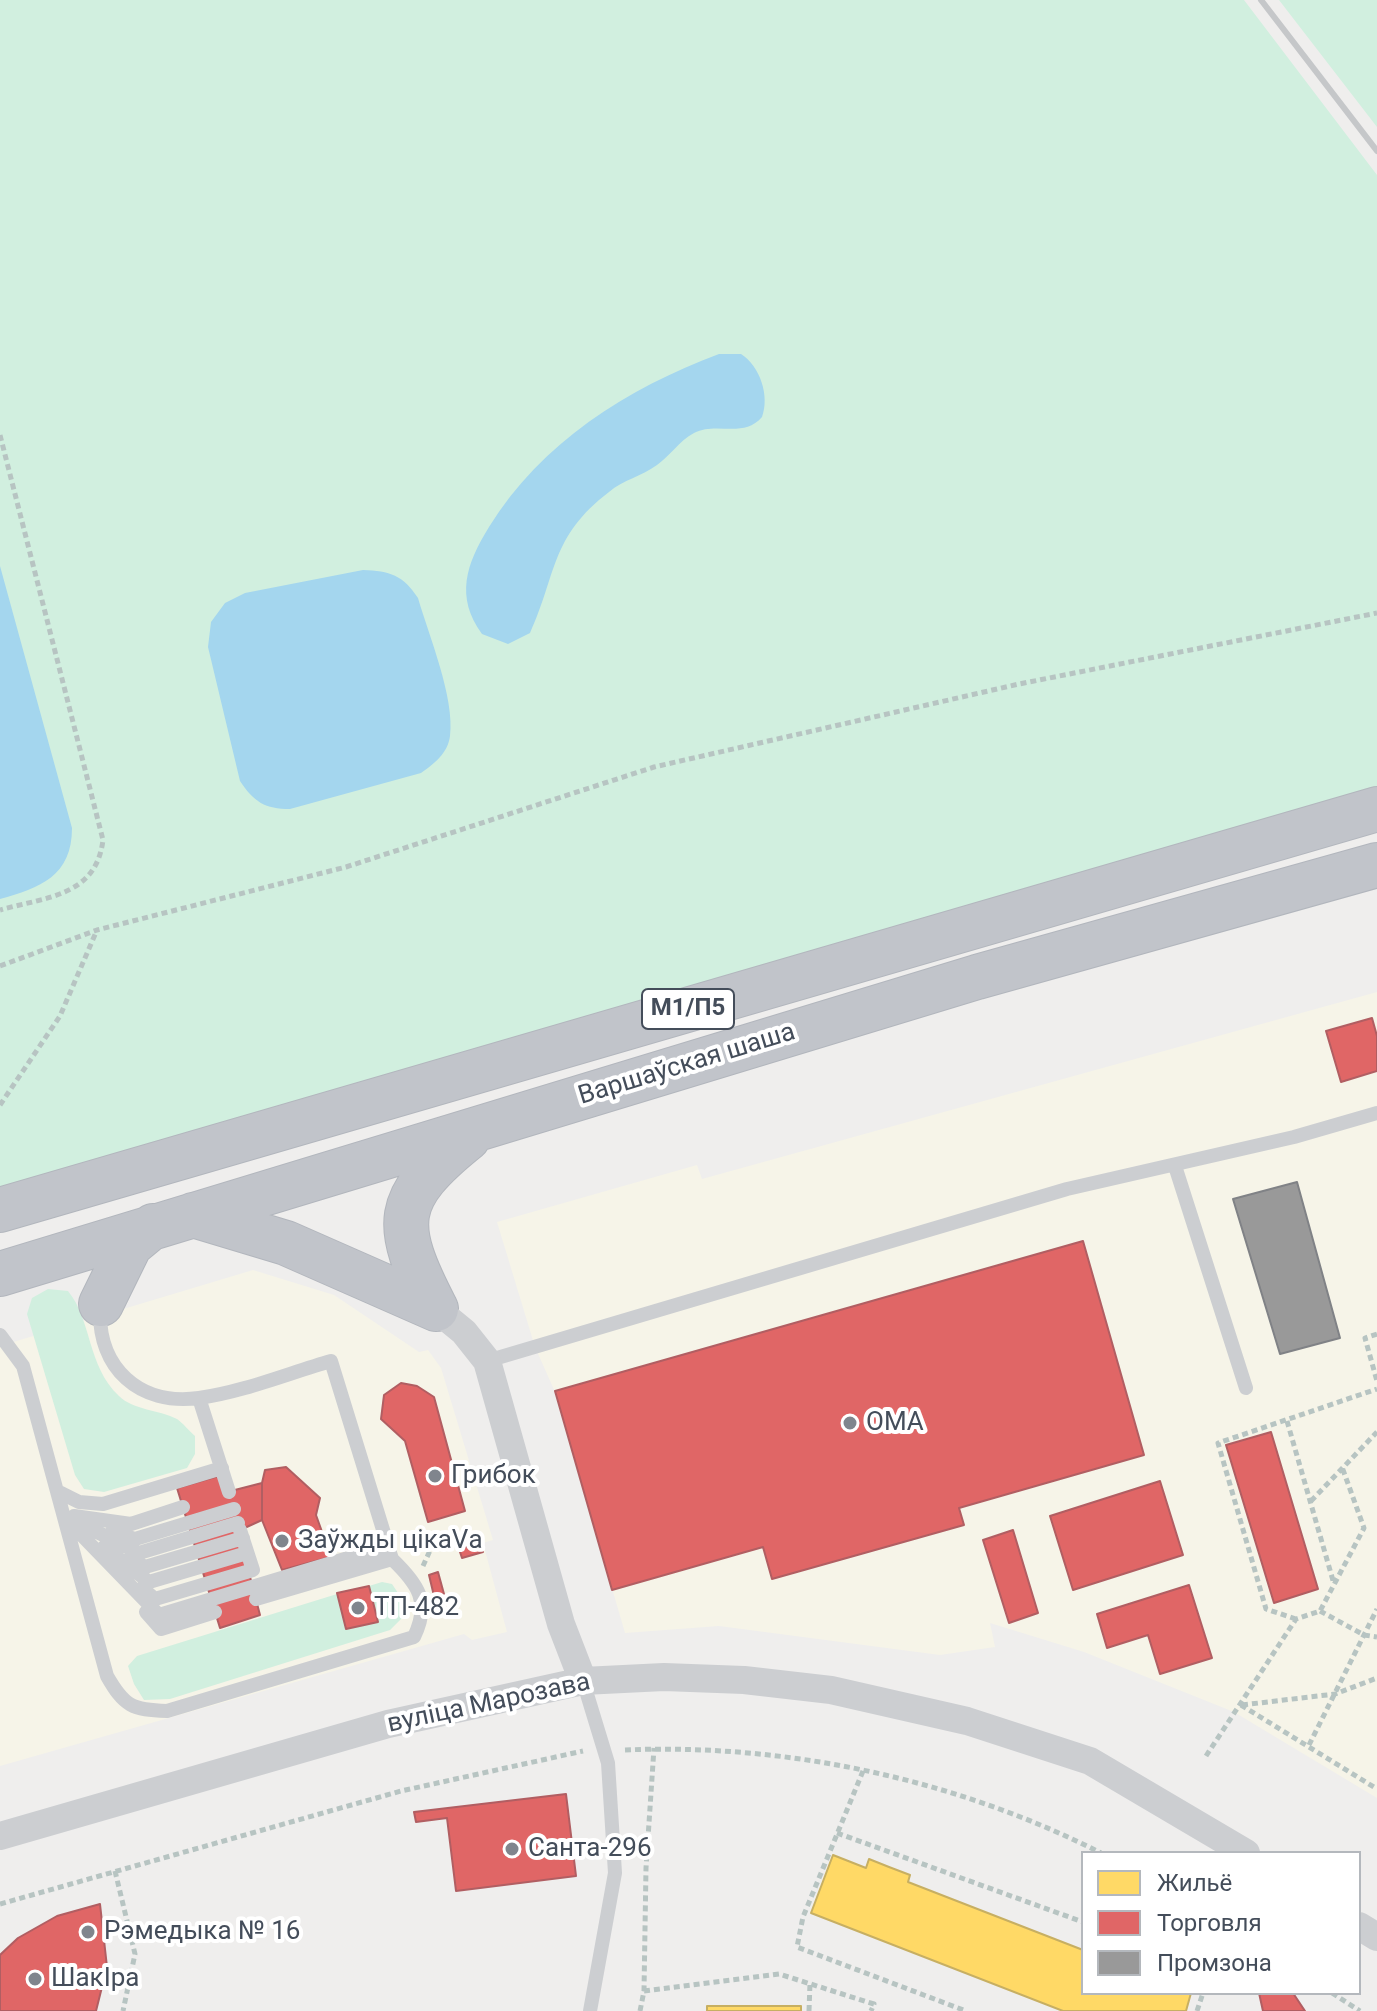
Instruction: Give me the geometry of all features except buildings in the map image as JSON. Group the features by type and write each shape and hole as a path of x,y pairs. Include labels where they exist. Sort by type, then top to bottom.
{"highway":[{"name":"Варшаўская шаша","path":"0,1210 1377,809"},
{"name":"Варшаўская шаша","path":"0,1274 977,977 1377,865"},
{"path":"436,1309 412,1263 407,1235 407,1208 417,1185 479,1130"},
{"path":"101,1304 130,1245 173,1221 286,1243 436,1309"}],"street":[{"path":"436,1309 464,1332 487,1361 561,1624 583,1681"},
{"name":"вуліца Марозава","path":"0,1836 336,1737 583,1681 664,1677 744,1680 831,1690 967,1721 1090,1761 1243,1851"}],"lane":[{"path":"487,1361 1067,1189 1175,1166 1377,1113"},
{"path":"1175,1166 1246,1388"},
{"path":"0,1335 23,1366 107,1676 118,1696 138,1710 167,1711 414,1637 424,1617 416,1581 390,1553 331,1361 199,1398 167,1398 130,1384 113,1367 99,1332 101,1304"},
{"path":"199,1398 229,1492"},
{"path":"57,1491 79,1502 103,1504 222,1468"},
{"path":"62,1515 131,1524 183,1507"},
{"path":"62,1515 159,1615 390,1553"},
{"path":"62,1515 135,1539 239,1528"},
{"path":"62,1515 145,1567 239,1528"},
{"path":"62,1515 149,1582 247,1553 239,1528"},
{"path":"62,1515 161,1629 215,1612"},
{"path":"256,1599 390,1553"},
{"path":"583,1681 605,1750 615,1873 590,2011"}],"path":[{"path":"0,435 103,840 95,870 85,882 0,910"},
{"path":"0,966 97,930 346,867 654,767 1047,678 1377,613"},
{"path":"0,1105 60,1016 97,930"},
{"path":"1377,1334 1365,1338 1377,1381"},
{"path":"1342,1467 1364,1528 1334,1585 1320,1611 1296,1619 1266,1609 1218,1443 1377,1389"},
{"path":"1287,1421 1334,1585"},
{"path":"1310,1501 1377,1432"},
{"path":"1309,1745 1377,1609"},
{"path":"1320,1611 1364,1635 1377,1637"},
{"path":"1206,1756 1296,1619"},
{"path":"1241,1705 1335,1694 1377,1678"},
{"path":"1241,1705 1377,1789"},
{"path":"640,2011 644,1991 646,1868 654,1748"},
{"path":"0,1904 401,1791 571,1752 605,1750 654,1748 801,1760 863,1771 970,1798 1057,1831 1097,1851"},
{"path":"863,1771 803,1917 797,1947 966,2011"},
{"path":"837,1833 1081,1921"},
{"path":"115,1871 135,1954 123,2011"},
{"path":"644,1991 779,1974 874,2004 871,2011"},
{"path":"809,2011 810,1983"},
{"path":"1335,1995 1360,2011"}],"shaded area":[{"path":"1377,992 1377,1798 1234,1712 1084,1652 990,1623 995,1647 940,1655 719,1626 625,1633 555,1392 535,1347 497,1222 697,1165 702,1179"},
{"path":"253,1270 334,1295 419,1352 428,1350 441,1368 493,1540 483,1543 507,1632 472,1640 464,1634 0,1766 0,1346"}],"green space":[{"path":"0,0 1244,0 1377,175 1377,787 0,1191"},
{"path":"1279,0 1377,0 1377,127"},
{"path":"48,1289 68,1291 76,1303 101,1371 119,1396 132,1404 177,1419 195,1436 195,1454 187,1468 104,1492 84,1489 75,1475 27,1314 32,1298"},
{"path":"382,1582 392,1584 404,1602 403,1617 390,1630 170,1699 144,1700 134,1684 128,1666 137,1656 337,1594 346,1629 378,1622 369,1586"}],"water":[{"path":"719,354 741,354 753,366 764,391 762,417 747,427 694,433 657,465 609,492 590,509 565,541 530,633 508,644 482,634 468,607 467,580 474,554 510,497 534,469 589,422 651,384"},
{"path":"0,566 72,828 71,844 60,869 28,890 0,899"},
{"path":"363,570 401,579 418,598 449,704 450,736 446,748 421,773 290,809 267,806 255,799 240,781 208,647 211,622 225,603 245,593"}],"railway":[{"path":"1261,0 1377,151"}],"place":[{"name":"ОМА","path":"850,1423"},
{"name":"Грибок","path":"435,1476"},
{"name":"Заўжды цікаVа","path":"282,1541"},
{"name":"ТП-482","path":"358,1608"},
{"name":"Санта-296","path":"512,1849"},
{"name":"Рэмедыка № 16","path":"88,1932"},
{"name":"ШакІра","path":"35,1979"}]}
